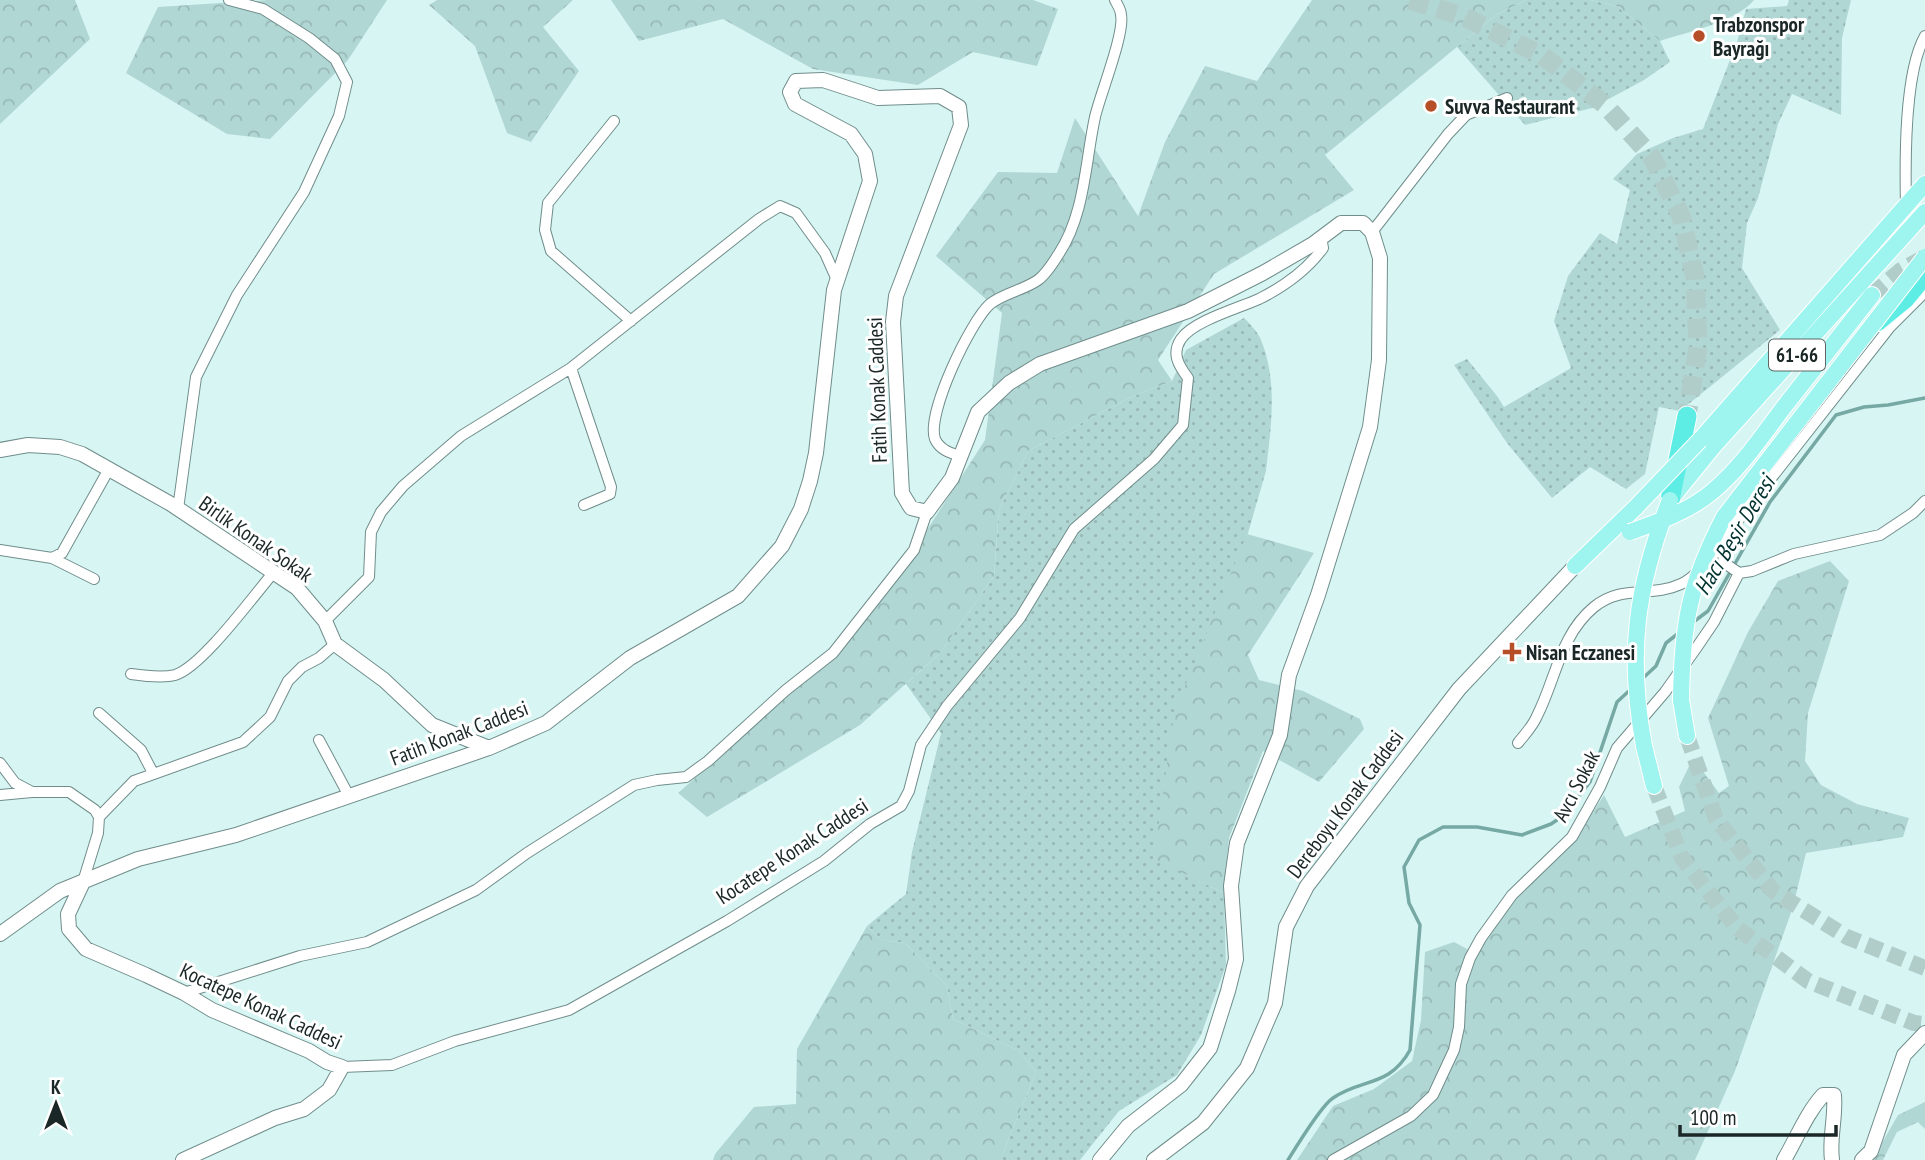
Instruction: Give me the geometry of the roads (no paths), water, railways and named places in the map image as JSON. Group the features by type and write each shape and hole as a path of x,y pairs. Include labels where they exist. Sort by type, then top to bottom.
{"highway":[{"path":"1868,330 1905,299 1925,275"},
{"path":"1670,500 1687,415"}],"main road":[{"name":"Fatih Konak Caddesi","path":"0,933 60,891 138,859 236,835 489,748 547,723 630,658 738,596 782,546 801,509 812,472 837,280 870,181 865,154 851,134 795,104 790,92 796,81 823,80 878,98 940,96 959,107 961,125 895,296 893,322 902,493 911,508 927,512"},
{"path":"1575,566 1700,440 1925,184"},
{"name":"61-66","path":"1654,786 1637,712 1635,641 1643,580 1670,500 1712,448 1925,212"},
{"path":"927,512 952,478 978,412 1009,383 1040,364 1188,311 1264,273 1341,223 1363,223 1372,232 1380,258 1379,360 1370,427 1318,595 1289,675 1279,735 1237,843 1231,886 1236,959 1228,991 1210,1048 1181,1085 1128,1126 1100,1160"},
{"name":"61-66","path":"1687,736 1681,699 1685,624 1704,556 1724,517 1747,485 1925,257"},
{"path":"1575,566 1630,532 1671,516 1712,492 1755,447 1872,295"},
{"name":"Birlik Konak Sokak","path":"0,450 28,445 60,447 82,454 178,509 297,588 325,621 335,644 384,681 432,725 489,748"},
{"name":"Dereboyu Konak Caddesi","path":"1154,1160 1203,1123 1247,1068 1275,1003 1286,927 1307,886 1459,690 1575,566"},
{"name":"Kocatepe Konak Caddesi","path":"83,882 68,914 69,929 86,949 184,993 212,1010 342,1067"},
{"path":"1862,1160 1871,1150 1904,1055 1925,1033"},
{"path":"183,1160 275,1118 304,1110 329,1090 342,1067"},
{"path":"1784,1160 1798,1138 1811,1108 1823,1095 1834,1096 1836,1116 1830,1145 1832,1160"}],"street":[{"path":"178,509 196,377 237,295 304,192 339,116 347,82 335,59 309,38 263,9 229,0"},
{"path":"961,456 946,452 936,440 933,424 938,402 970,330 990,304 1038,280 1059,254 1085,180 1095,117 1118,39 1122,15 1115,0"},
{"path":"1906,206 1906,154 1912,84 1918,48 1925,36"},
{"path":"1372,232 1448,134 1466,115 1507,98"},
{"path":"614,121 548,203 545,230 551,251 631,321"},
{"path":"325,621 369,577 371,532 381,512 403,486 461,436 571,368 759,219 780,206 796,213 825,253 837,280"},
{"name":"Kocatepe Konak Caddesi","path":"342,1067 392,1065 455,1041 569,1010 824,861 870,824 901,806 909,791 921,745 947,706 1020,618 1074,529 1154,459 1183,425 1188,379 1179,366 1175,353 1182,338 1197,326 1261,298 1292,279 1323,248 1321,237"},
{"path":"1518,743 1536,720 1558,659 1574,629 1591,609 1609,596 1665,589 1683,583 1720,547 1890,327 1925,292"},
{"path":"571,368 611,486 611,494 584,505"},
{"path":"52,558 62,553 109,469"},
{"path":"1720,547 1726,564 1739,573 1752,571 1794,554 1880,535 1913,513 1925,501"},
{"path":"184,993 300,956 367,942 476,890 527,853 634,785 686,778 786,690 833,653 914,550 927,512"},
{"path":"0,550 52,558 94,579"},
{"path":"131,674 174,676 186,670 211,646 274,572"},
{"name":"Avcı Sokak","path":"1333,1160 1411,1116 1433,1095 1454,1050 1459,1027 1461,984 1470,958 1481,938 1512,895 1572,837 1600,787 1617,748 1665,692 1697,647 1714,622 1739,573"},
{"path":"99,817 134,781 243,742 270,717 288,681 335,644"},
{"path":"99,713 141,750 153,774"},
{"path":"319,740 349,796"},
{"path":"0,762 16,783 32,792"},
{"path":"0,795 69,792 95,810 99,817 98,833 83,882"}],"waterway":[{"name":"Hacı Beşir Deresi","path":"1692,623 1708,611 1770,502 1836,415 1864,407 1925,398"},
{"name":"Hacı Beşir Deresi","path":"1642,679 1656,666 1666,643 1680,632"},
{"name":"Hacı Beşir Deresi","path":"1288,1160 1328,1102 1354,1087 1384,1077 1402,1062 1410,1050 1420,925 1409,903 1404,867 1419,840 1443,827 1477,827 1522,835 1551,824 1563,816 1590,782 1617,702 1631,689"}],"tunnel":[{"path":"1410,0 1465,17 1543,56 1605,105 1652,157 1681,216 1695,277 1698,346 1687,416"},
{"path":"1872,295 1901,270 1925,257"},
{"path":"1687,736 1716,819 1773,891 1847,937 1925,968"},
{"path":"1654,786 1682,858 1737,928 1808,981 1914,1023 1925,1024"}],"place":[{"name":"Trabzonspor Bayrağı","path":"1699,36"},
{"name":"Suvva Restaurant","path":"1431,106"},
{"name":"Nisan Eczanesi","path":"1512,652"}]}
